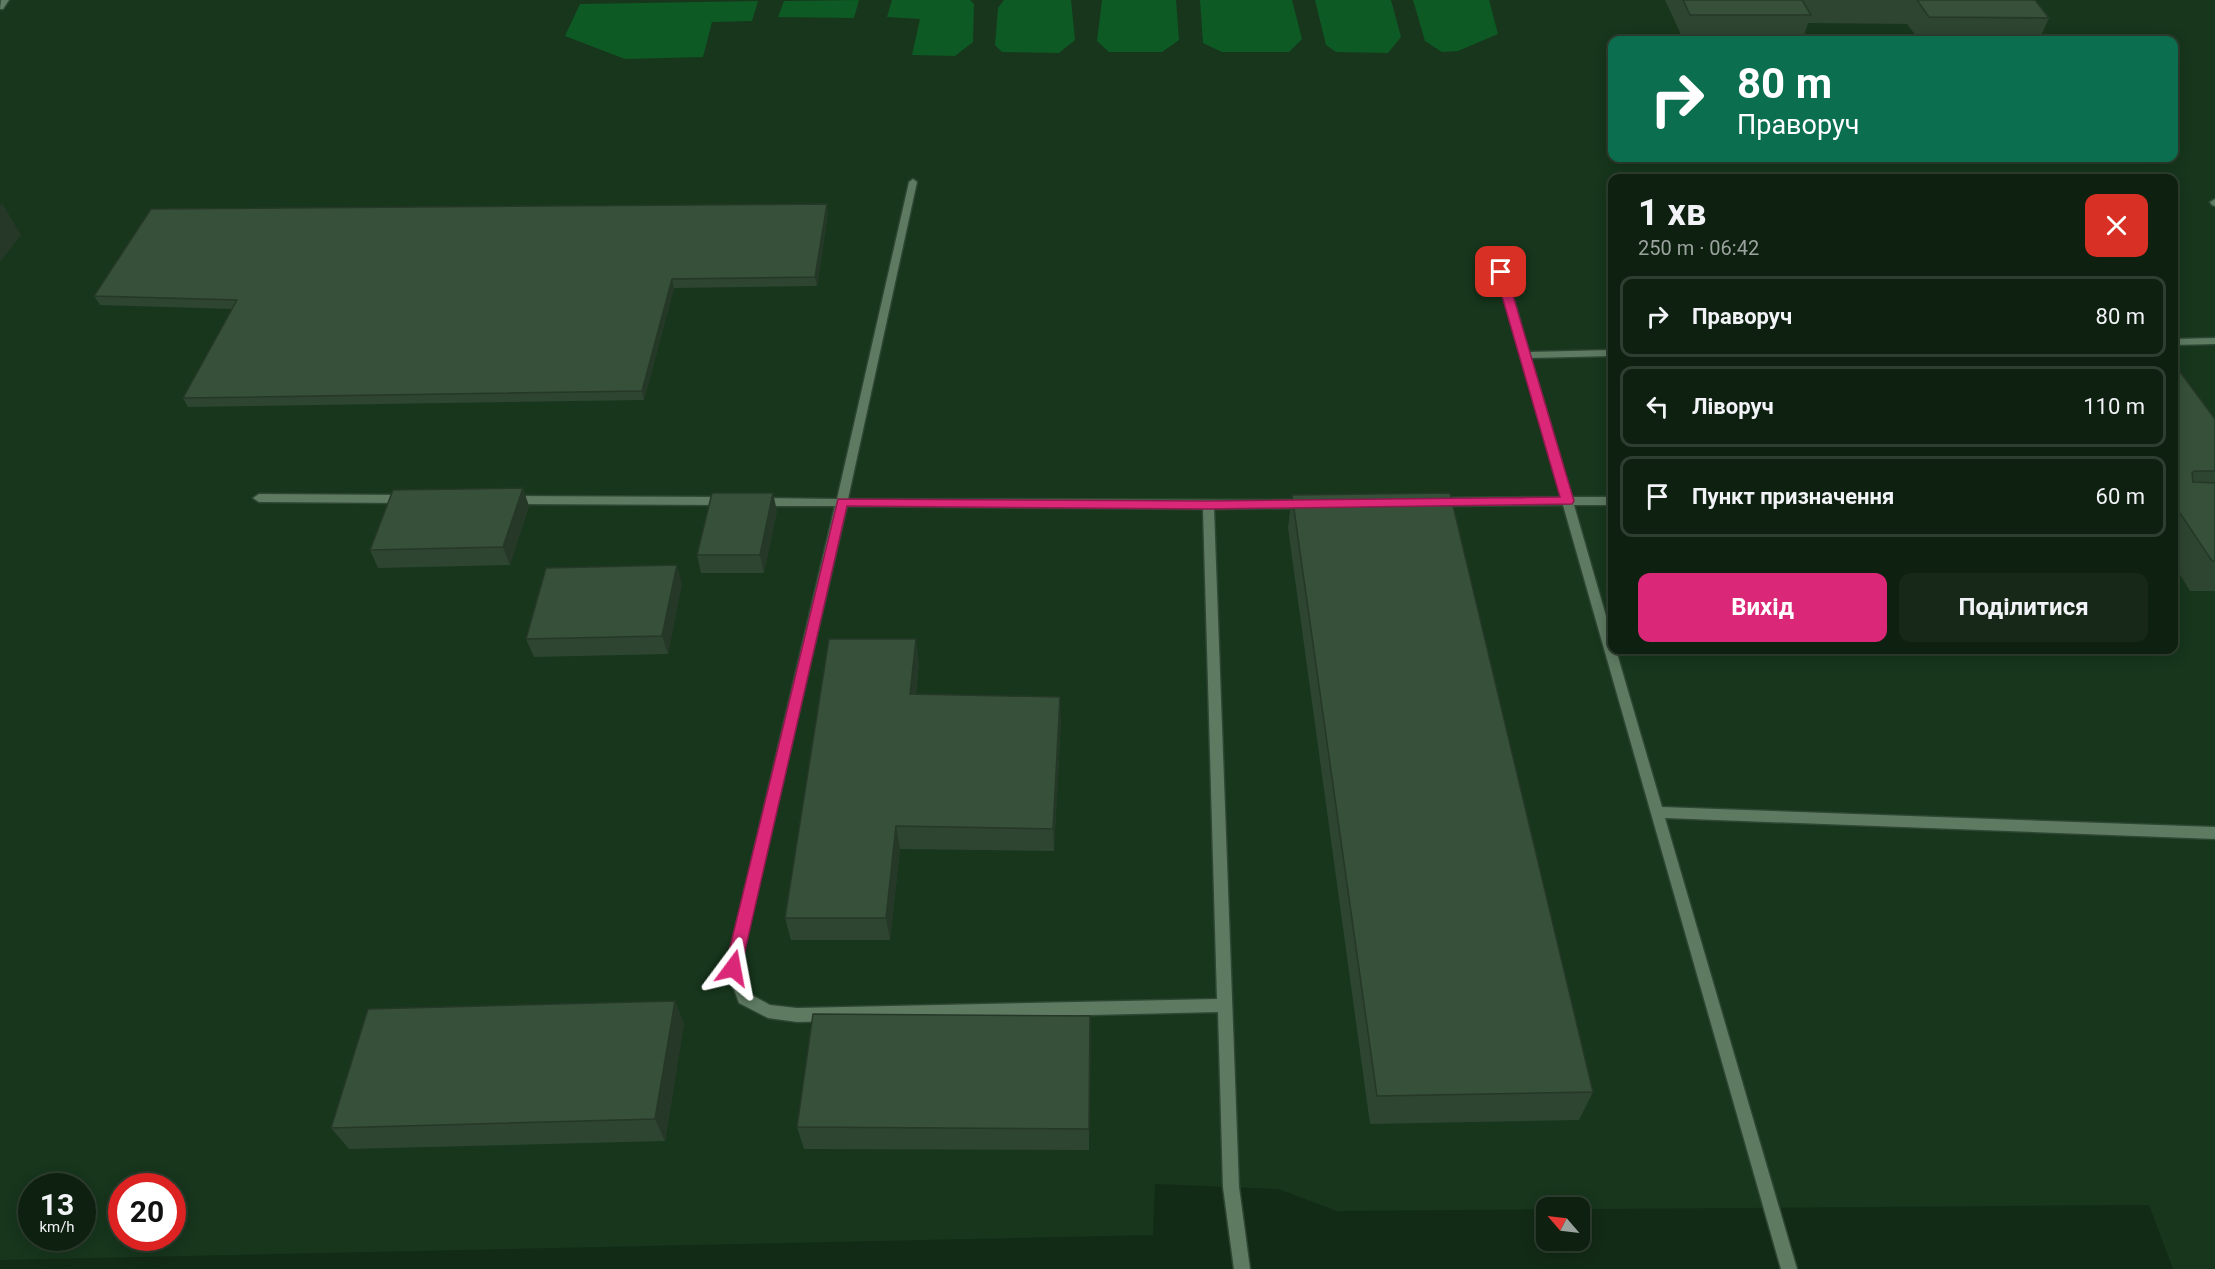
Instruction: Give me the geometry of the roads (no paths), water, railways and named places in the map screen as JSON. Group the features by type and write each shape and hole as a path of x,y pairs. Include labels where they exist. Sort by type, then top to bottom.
{"lane":[{"path":"0,7 5,0"},
{"path":"913,182 842,502 733,968 744,998 768,1011 797,1015 1225,1005"},
{"path":"1495,251 1608,643"},
{"path":"2178,342 2215,341"},
{"path":"1525,355 1608,353"},
{"path":"259,498 413,499"},
{"path":"497,500 1316,504"},
{"path":"1423,502 1608,501"},
{"path":"1208,505 1231,1187 1242,1269"},
{"path":"1611,654 1789,1269"},
{"path":"1657,812 2215,833"}]}
